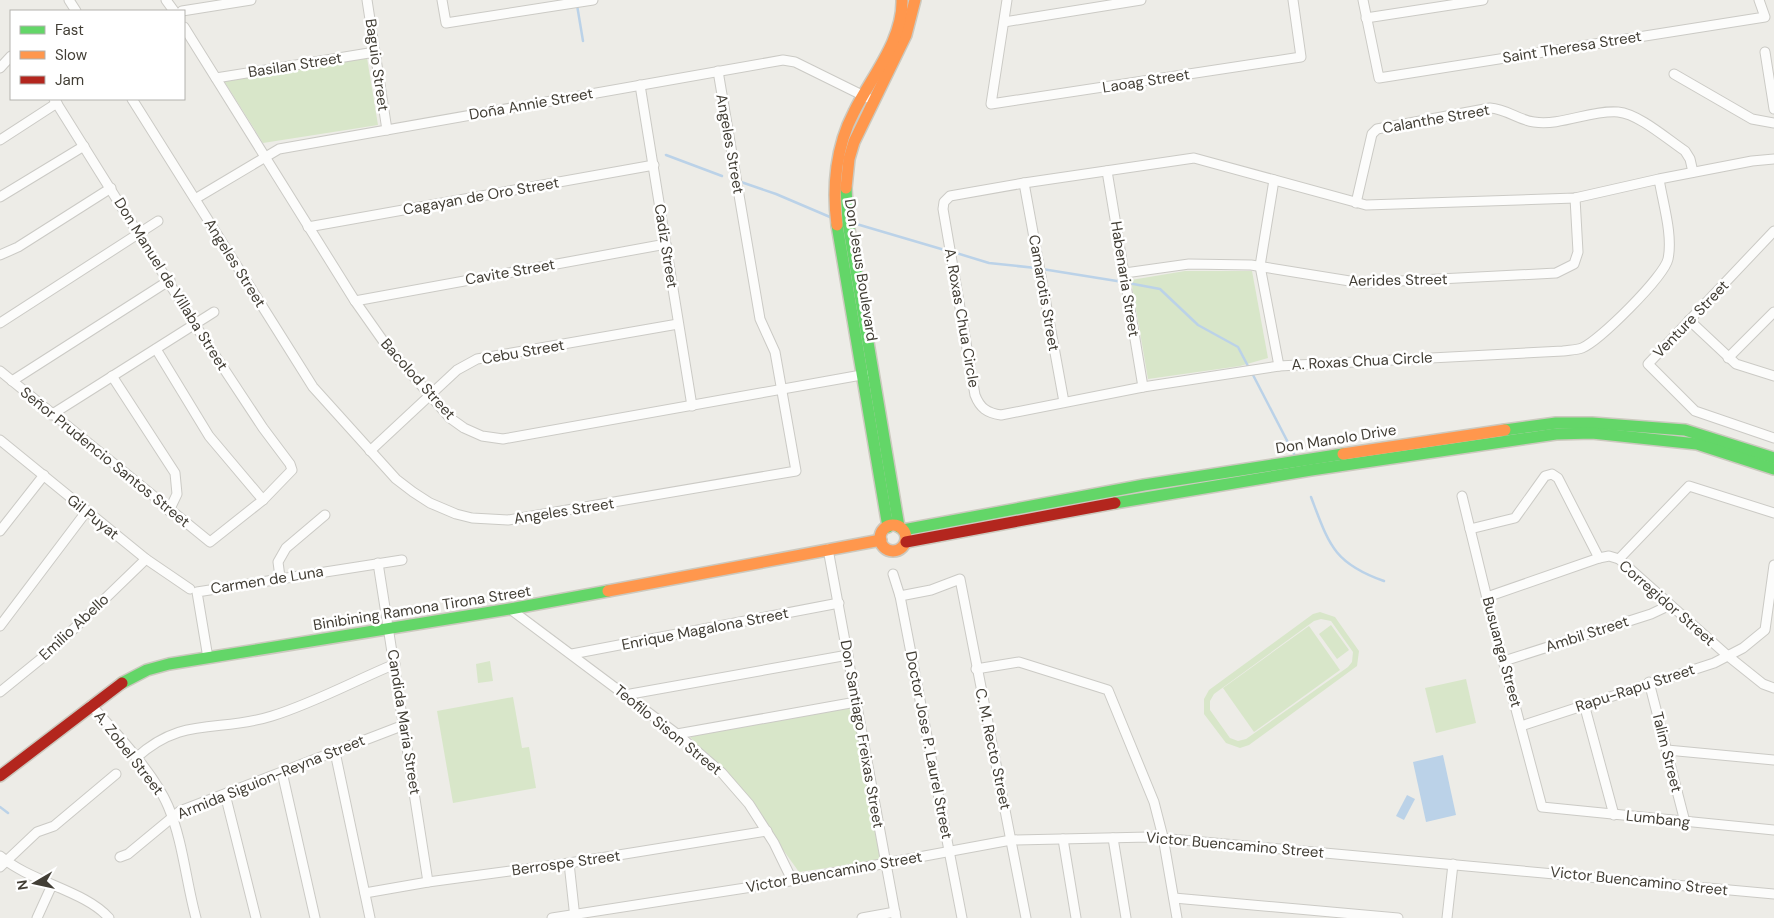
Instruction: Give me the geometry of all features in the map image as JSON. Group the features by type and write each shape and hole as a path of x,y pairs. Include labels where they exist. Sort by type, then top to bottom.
{"street":[{"path":"185,11 251,0"},
{"name":"Baguio Street","path":"367,0 387,130"},
{"path":"442,0 446,23 591,0"},
{"path":"1007,0 1004,22 1141,0"},
{"name":"Laoag Street","path":"1004,22 991,104 1301,57 1293,0"},
{"path":"1363,0 1366,18 1482,0"},
{"name":"Saint Theresa Street","path":"1366,18 1379,78 1765,17 1759,0"},
{"name":"Don Jesus Boulevard","path":"897,528 868,374 844,184 850,153 868,98 909,2"},
{"name":"Bacolod Street","path":"185,29 355,301 386,345 430,397 450,418 464,428 482,436 503,439 868,374"},
{"name":"Basilan Street","path":"216,78 375,52"},
{"path":"1765,52 1774,110"},
{"path":"0,68 10,57"},
{"name":"Doña Annie Street","path":"195,199 279,149 789,60 868,98"},
{"name":"Angeles Street","path":"133,100 313,387 370,451 396,479 413,492 456,514 492,520 508,520 796,472 773,345 760,318 718,71"},
{"path":"1674,74 1752,119 1774,123"},
{"name":"Cadiz Street","path":"640,85 692,406"},
{"path":"0,140 56,101"},
{"name":"Don Manuel de Villaba Street","path":"56,101 170,280 195,324 263,428 292,467 289,474 263,500"},
{"name":"Calanthe Street","path":"1356,203 1372,134 1377,128 1490,108 1500,108 1534,122 1548,122 1610,112 1633,116 1685,151 1690,159 1693,172"},
{"path":"0,197 84,146"},
{"name":"A. Roxas Chua Circle","path":"1659,179 1669,243 1667,262 1638,298 1599,337 1583,348 1563,351 1279,366 1143,387 1001,415 990,413 978,403 974,395 948,240 944,202 950,196 1194,158 1366,205 1575,198 1659,179 1693,172 1752,161 1774,159"},
{"name":"Cagayan de Oro Street","path":"308,227 654,165"},
{"name":"Habenaria Street","path":"1107,172 1143,387"},
{"path":"1274,180 1260,266 1279,366"},
{"name":"Camarotis Street","path":"1024,183 1064,402"},
{"path":"0,255 18,247 111,188"},
{"name":"Aerides Street","path":"1126,279 1189,264 1260,266 1362,283 1556,274 1574,264 1578,252 1575,198"},
{"path":"0,323 158,221"},
{"name":"Venture Street","path":"1774,231 1648,364 1695,410 1774,438"},
{"name":"Cavite Street","path":"355,301 666,244"},
{"path":"12,381 170,280"},
{"path":"51,415 214,312"},
{"path":"1728,358 1774,312"},
{"path":"1689,320 1736,364 1774,376"},
{"name":"Cebu Street","path":"370,451 457,370 477,359 678,324"},
{"path":"156,349 209,436 263,500"},
{"name":"Señor Prudencio Santos Street","path":"0,371 51,415 210,542 263,500"},
{"path":"112,376 175,473 177,494 169,511"},
{"name":"Don Manolo Drive","path":"897,528 1100,493 1215,479 1432,445 1556,434 1592,428 1685,430 1774,458"},
{"name":"Don Manolo Drive","path":"1592,428 1697,444 1774,469"},
{"name":"Gil Puyat","path":"0,440 146,560 190,589"},
{"name":"Corregidor Street","path":"1470,529 1515,518 1545,476 1552,474 1558,478 1599,558 1609,556 1619,559 1728,656 1763,684 1774,688"},
{"path":"0,531 44,475"},
{"name":"Don Manolo Drive","path":"906,542 1043,514 1102,505 1215,479"},
{"path":"1619,559 1689,486 1774,513"},
{"path":"1100,493 1102,505"},
{"name":"Busuanga Street","path":"1462,496 1542,807"},
{"path":"0,626 86,512"},
{"path":"280,577 278,562 286,548 325,515"},
{"path":"897,528 906,542 902,548 896,551 889,550 883,546 881,540 884,530 897,528"},
{"name":"Binibining Ramona Tirona Street","path":"0,776 112,688 147,670 208,658 510,610 881,540"},
{"name":"Don Santiago Freixas Street","path":"828,550 896,915"},
{"path":"1487,597 1599,558"},
{"name":"Emilio Abello","path":"0,692 53,649 146,560"},
{"name":"Carmen de Luna","path":"208,658 197,592 280,577 402,560"},
{"name":"Candida Maria Street","path":"378,563 390,629 428,882"},
{"name":"Rapu-Rapu Street","path":"1521,726 1650,682 1714,663 1743,648 1765,630 1774,564"},
{"name":"Doctor Jose P. Laurel Street","path":"894,574 900,596 962,918"},
{"name":"C. M. Recto Street","path":"900,596 931,590 960,579 1026,918"},
{"name":"Enrique Magalona Street","path":"572,654 839,603"},
{"name":"Ambil Street","path":"1504,661 1651,614 1670,605"},
{"name":"Teofilo Sison Street","path":"510,610 572,654 677,734 731,783 767,831 792,880"},
{"path":"625,695 848,655"},
{"path":"976,669 1019,662 1108,690 1154,802 1163,837 1177,918"},
{"path":"136,758 148,747 177,732 270,717 394,664"},
{"name":"Talim Street","path":"1650,682 1685,822"},
{"path":"677,734 856,702"},
{"path":"1584,704 1614,814"},
{"name":"A. Zobel Street","path":"90,705 136,758 164,799 172,817 196,918"},
{"name":"Armida Siguion-Reyna Street","path":"120,857 128,854 180,811 404,724"},
{"path":"1667,750 1774,760"},
{"path":"335,752 370,918"},
{"path":"282,772 315,918"},
{"path":"109,918 95,905 2,861 37,832 54,826 116,774"},
{"path":"225,794 256,918"},
{"name":"Lumbang","path":"1542,807 1774,830"},
{"name":"Berrospe Street","path":"365,894 428,882 569,863 767,831"},
{"name":"Victor Buencamino Street","path":"552,918 792,880 1011,840 1163,837 1774,894"},
{"path":"1113,838 1126,918"},
{"path":"1062,839 1076,918"},
{"path":"569,863 575,915"},
{"path":"1448,918 1453,864"},
{"path":"37,918 52,885"},
{"path":"1174,898 1398,918"},
{"path":"862,918 896,915"}],"green space":[{"path":"367,58 378,125 263,143 224,81"},
{"path":"1185,271 1252,271 1268,358 1240,366 1148,379 1131,280"},
{"path":"1320,612 1335,617 1359,651 1357,666 1249,745 1240,748 1226,743 1204,714 1204,699 1209,690 1313,614","holes":["1321,619 1331,621 1353,652 1352,662 1348,667 1246,739 1238,741 1230,738 1210,710 1210,701 1214,694 1314,621"]},
{"path":"1331,625 1349,650 1337,659 1319,634"},
{"path":"1309,626 1340,670 1254,732 1223,688"},
{"path":"490,661 493,681 478,683 476,664"},
{"path":"1466,679 1476,723 1436,733 1425,688"},
{"path":"513,697 522,748 529,747 536,788 453,803 437,711"},
{"path":"854,704 881,860 799,872 743,794 690,737"}],"water":[{"path":"1443,755 1456,815 1426,822 1413,762"},
{"path":"1407,795 1415,799 1404,820 1396,816"}],"waterway":[{"path":"577,5 583,41"},
{"path":"666,155 722,176"},
{"path":"741,182 776,194 830,217"},
{"path":"853,223 948,251"},
{"path":"953,252 989,263 1036,268"},
{"path":"1042,269 1123,282"},
{"path":"1128,283 1160,289 1198,325 1238,347 1249,368"},
{"path":"1252,373 1295,456"},
{"path":"1311,497 1335,550 1354,567 1384,581"},
{"path":"0,807 8,813"}],"traffic: fast":[{"path":"846,188 848,223 899,527"},
{"path":"837,225 888,527"},
{"path":"1505,430 1556,423 1592,423 1685,430 1774,458"},
{"path":"1115,503 1311,470 1556,434 1592,433 1697,444 1774,469"},
{"path":"903,530 1144,485 1343,454"},
{"path":"122,683 147,670 169,664 510,609 608,591"}],"traffic: slow":[{"path":"837,225 835,182 843,139 854,112 892,44 901,15 902,0"},
{"path":"846,188 849,159 854,142 906,35 915,0"},
{"path":"1343,454 1505,430"},
{"path":"893,525 902,529 906,538 902,547 893,551 884,547 880,538 884,529 893,525"},
{"path":"608,591 881,540"}],"traffic: jam":[{"path":"906,542 1115,503"},
{"path":"0,776 122,683"}]}
